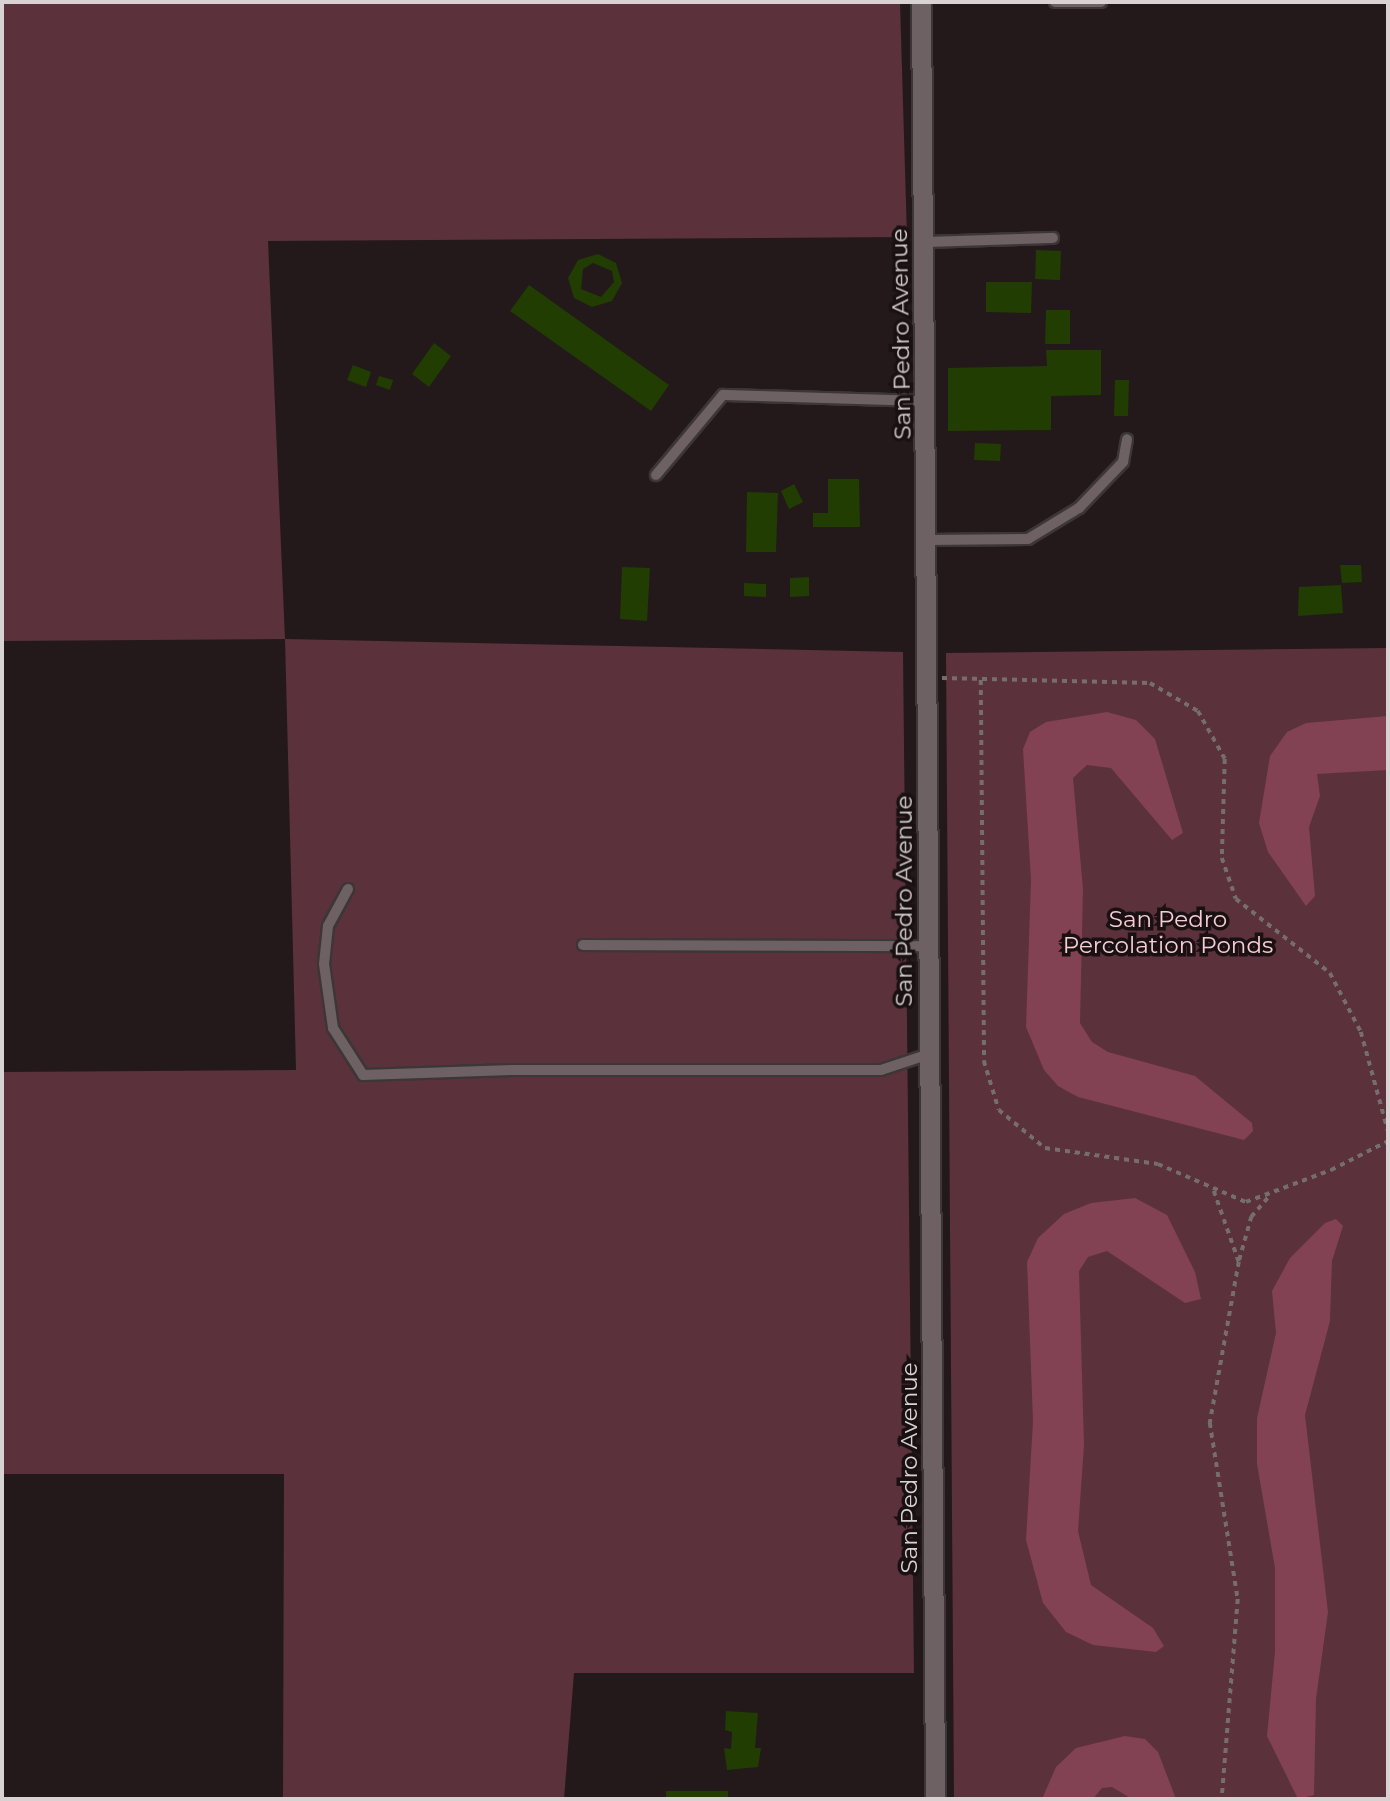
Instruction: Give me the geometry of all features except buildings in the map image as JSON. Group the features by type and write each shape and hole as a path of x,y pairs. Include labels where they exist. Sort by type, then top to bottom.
{"street":[{"name":"San Pedro Avenue","path":"921,2 928,540 926,680 935,1799"}],"lane":[{"path":"1055,2 1101,2"},
{"path":"924,242 1053,238"},
{"path":"656,475 723,395 926,401"},
{"path":"928,540 1028,539 1079,508 1123,462 1127,439"},
{"path":"348,889 328,926 324,964 333,1028 363,1075 512,1070 881,1070 930,1054"},
{"path":"583,945 929,946"}],"path":[{"path":"926,680 1150,683 1198,711 1225,759 1222,858 1236,900 1297,942 1329,973 1361,1032 1388,1131"},
{"path":"981,680 984,1061 999,1110 1045,1148 1158,1164 1214,1191 1246,1202 1331,1170 1388,1141"},
{"path":"1214,1191 1239,1262"},
{"path":"1222,1799 1238,1599 1210,1423 1239,1262 1251,1217 1271,1194"}],"green space":[{"path":"2,2 900,2 907,237 268,241 285,639 2,641"},
{"path":"285,639 903,652 914,1673 574,1673 564,1799 283,1799 284,1474 2,1474 2,1072 296,1070"},
{"name":"San Pedro Percolation Ponds","path":"1388,648 1388,1799 954,1799 946,653"}],"shaded area":[{"path":"1107,712 1136,720 1155,739 1183,833 1172,840 1111,768 1087,765 1073,778 1083,889 1080,1023 1092,1042 1108,1052 1195,1076 1252,1123 1253,1131 1244,1140 1078,1097 1058,1086 1044,1070 1026,1027 1031,880 1023,749 1030,732 1046,722"},
{"path":"1388,716 1388,770 1317,774 1320,796 1309,827 1315,896 1306,906 1268,852 1259,823 1270,756 1287,732 1306,723"},
{"path":"1135,1198 1167,1215 1195,1272 1201,1299 1185,1303 1107,1251 1088,1257 1079,1271 1084,1445 1078,1531 1091,1585 1153,1628 1164,1646 1156,1652 1093,1645 1066,1632 1043,1603 1026,1540 1033,1421 1027,1262 1038,1238 1064,1214 1091,1203"},
{"path":"1336,1219 1343,1226 1332,1261 1330,1321 1305,1415 1328,1612 1316,1699 1314,1795 1298,1799 1267,1736 1275,1652 1275,1568 1257,1464 1257,1418 1276,1333 1272,1291 1290,1258 1325,1223"},
{"path":"1125,1736 1145,1739 1158,1752 1176,1799 1132,1799 1112,1787 1102,1788 1093,1799 1042,1799 1056,1767 1076,1748"}]}
